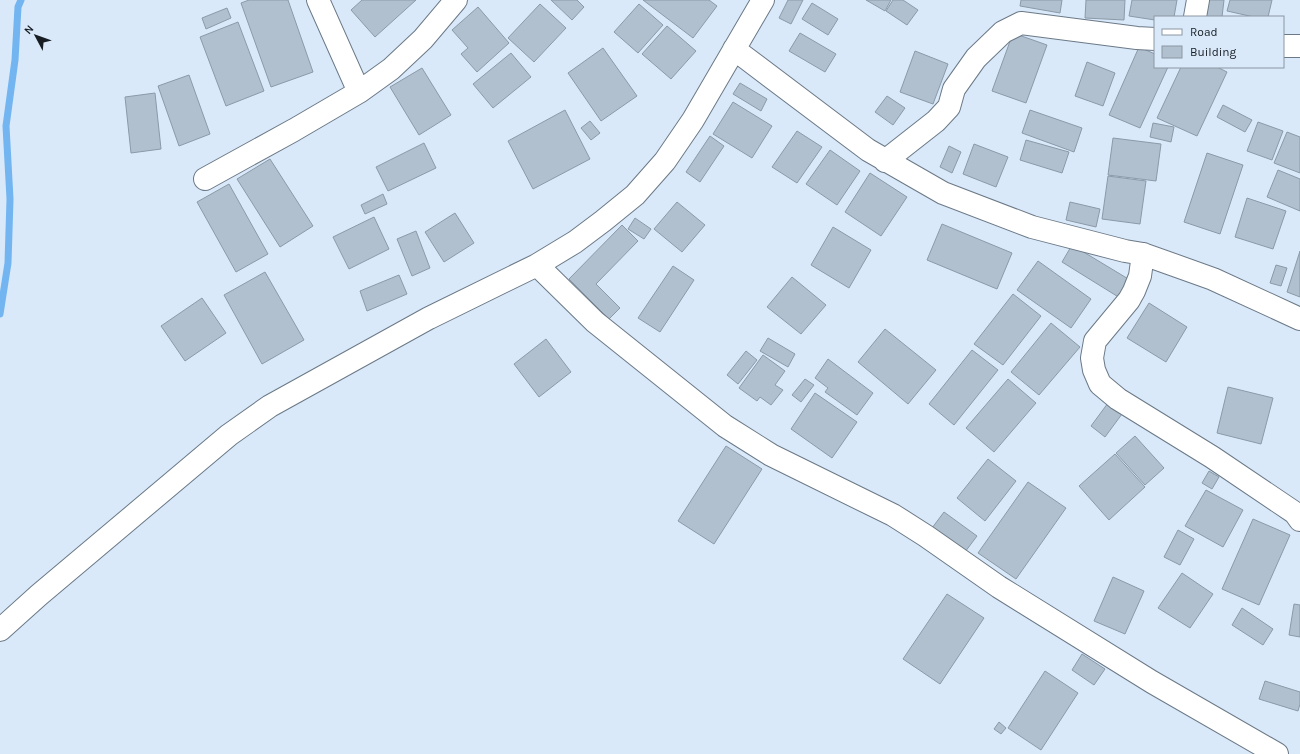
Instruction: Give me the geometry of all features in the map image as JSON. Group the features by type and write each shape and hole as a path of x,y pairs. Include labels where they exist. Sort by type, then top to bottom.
{"street":[{"path":"318,0 359,92"},
{"path":"206,178 294,130 359,92 391,69 423,39 456,0"},
{"path":"0,630 39,595 229,435 270,406 429,318 537,265 575,242 635,194 665,161 681,137 763,0"},
{"path":"1195,16 1198,0"},
{"path":"885,161 936,121 949,107 954,89 976,58 1004,32 1020,23 1154,39"},
{"path":"1284,46 1300,46"},
{"path":"734,49 868,150 943,193 1032,227 1125,251 1143,254 1213,279 1300,319"},
{"path":"1143,254 1140,276 1134,291 1129,300 1095,341 1092,358 1094,370 1100,384 1118,399 1212,457 1294,513 1300,520"},
{"path":"537,265 595,322 725,426 770,455 893,515 1005,591 1152,682 1277,754"}],"building":[{"path":"249,0 288,0 313,72 271,87 241,3"},
{"path":"362,0 416,0 375,37 351,10"},
{"path":"551,0 577,0 584,7 572,20"},
{"path":"643,0 709,0 717,6 693,38"},
{"path":"788,0 803,0 791,24 779,18"},
{"path":"866,0 891,0 885,11"},
{"path":"893,0 903,0 918,10 907,25 886,11"},
{"path":"1021,0 1062,0 1060,13 1020,6"},
{"path":"1086,0 1125,0 1124,20 1085,18"},
{"path":"1132,0 1177,0 1174,16 1154,16 1154,20 1129,16"},
{"path":"1207,0 1224,0 1222,16 1205,16"},
{"path":"1230,0 1272,0 1268,16 1250,16 1227,11"},
{"path":"812,3 838,19 828,35 802,19"},
{"path":"540,4 566,28 534,62 508,38"},
{"path":"639,4 663,25 638,53 614,32"},
{"path":"478,7 509,43 477,72 461,54 468,48 452,30"},
{"path":"227,8 231,18 206,29 202,18"},
{"path":"238,22 264,91 226,106 200,37"},
{"path":"667,26 696,51 671,79 642,54"},
{"path":"800,33 836,54 825,72 789,51"},
{"path":"1013,33 1047,45 1026,103 992,91"},
{"path":"1139,47 1154,54 1154,68 1168,68 1140,128 1109,115"},
{"path":"603,48 637,96 601,121 568,73"},
{"path":"915,51 948,64 933,104 900,92"},
{"path":"511,53 531,77 493,108 473,84"},
{"path":"1087,62 1115,73 1103,106 1075,96"},
{"path":"422,68 451,115 419,135 390,87"},
{"path":"1181,68 1219,68 1227,72 1197,136 1157,118"},
{"path":"189,75 210,134 179,146 158,86"},
{"path":"740,83 767,99 761,111 733,94"},
{"path":"155,93 161,149 131,153 125,97"},
{"path":"887,96 905,108 893,125 875,112"},
{"path":"733,102 772,126 752,158 713,134"},
{"path":"1223,105 1252,120 1245,132 1217,117"},
{"path":"565,110 590,159 533,189 508,141"},
{"path":"1030,110 1082,128 1074,152 1022,133"},
{"path":"590,121 600,133 591,140 581,128"},
{"path":"1258,122 1283,131 1272,160 1247,151"},
{"path":"1153,123 1174,127 1171,142 1150,137"},
{"path":"797,131 822,147 797,183 772,167"},
{"path":"1287,132 1300,137 1300,173 1274,163"},
{"path":"710,136 724,146 700,182 686,172"},
{"path":"1113,138 1161,144 1156,181 1108,175"},
{"path":"1026,140 1069,152 1062,173 1020,160"},
{"path":"424,143 436,168 388,191 376,167"},
{"path":"974,144 1008,157 996,187 963,174"},
{"path":"949,146 961,152 952,173 940,167"},
{"path":"830,150 860,171 837,205 806,184"},
{"path":"1207,153 1243,165 1220,234 1184,222"},
{"path":"270,159 313,226 280,247 237,179"},
{"path":"1278,170 1300,179 1300,211 1267,197"},
{"path":"870,173 907,197 881,236 845,212"},
{"path":"1108,176 1146,181 1140,224 1102,219"},
{"path":"229,184 268,254 236,272 197,202"},
{"path":"383,194 387,204 365,214 361,205"},
{"path":"1247,198 1286,211 1273,249 1235,237"},
{"path":"677,202 705,225 682,252 654,229"},
{"path":"1070,202 1100,209 1096,227 1066,220"},
{"path":"455,213 474,243 444,262 425,232"},
{"path":"374,217 389,249 349,269 333,237"},
{"path":"635,218 651,229 644,239 628,229"},
{"path":"942,224 1012,253 997,289 927,260"},
{"path":"622,225 638,241 596,284 620,308 609,319 569,279"},
{"path":"833,227 871,250 849,288 811,265"},
{"path":"416,231 430,268 412,276 397,239"},
{"path":"1072,245 1130,280 1120,298 1062,262"},
{"path":"1300,251 1300,297 1287,292"},
{"path":"1038,261 1091,299 1071,328 1017,290"},
{"path":"1276,265 1287,268 1281,286 1270,283"},
{"path":"673,266 694,280 660,332 638,318"},
{"path":"265,272 304,340 262,364 224,295"},
{"path":"399,275 407,294 367,311 360,291"},
{"path":"792,277 826,305 801,334 767,307"},
{"path":"1013,294 1041,316 1003,365 974,344"},
{"path":"202,298 226,333 185,361 161,326"},
{"path":"1149,303 1187,327 1166,362 1127,338"},
{"path":"1051,323 1080,347 1039,395 1011,372"},
{"path":"885,329 936,370 908,404 858,362"},
{"path":"768,338 795,354 788,367 760,351"},
{"path":"546,339 571,372 539,397 514,364"},
{"path":"972,350 998,370 954,425 929,404"},
{"path":"746,351 757,360 738,384 727,375"},
{"path":"763,355 785,371 775,385 783,390 771,405 760,397 757,401 739,388"},
{"path":"828,359 873,393 857,415 825,392 828,388 815,378"},
{"path":"805,379 814,385 801,402 792,395"},
{"path":"1008,379 1036,403 994,452 966,428"},
{"path":"1228,387 1273,398 1261,444 1217,433"},
{"path":"815,393 857,422 832,458 791,429"},
{"path":"1108,403 1122,414 1105,437 1091,426"},
{"path":"1135,436 1164,468 1145,485 1116,453"},
{"path":"726,446 762,469 714,544 678,521"},
{"path":"1115,454 1145,487 1109,520 1079,486"},
{"path":"988,459 1016,481 985,521 957,498"},
{"path":"1209,471 1219,477 1212,489 1202,483"},
{"path":"1028,482 1066,508 1016,579 978,553"},
{"path":"1206,490 1243,510 1223,547 1185,526"},
{"path":"944,512 977,536 965,552 932,528"},
{"path":"1253,519 1290,535 1259,605 1222,589"},
{"path":"1178,530 1194,539 1180,565 1164,557"},
{"path":"1182,573 1213,594 1190,628 1158,608"},
{"path":"1113,577 1144,591 1125,634 1094,621"},
{"path":"947,594 984,618 940,684 903,659"},
{"path":"1294,604 1300,605 1300,637 1289,635"},
{"path":"1242,608 1273,629 1263,645 1232,625"},
{"path":"1082,654 1105,669 1094,685 1072,670"},
{"path":"1045,671 1078,693 1041,750 1008,728"},
{"path":"1265,681 1300,692 1300,704 1298,711 1259,699"},
{"path":"999,722 1006,728 1001,734 994,729"}],"waterway":[{"path":"0,314 8,263 10,199 6,126 15,60 18,7 21,0"}]}
